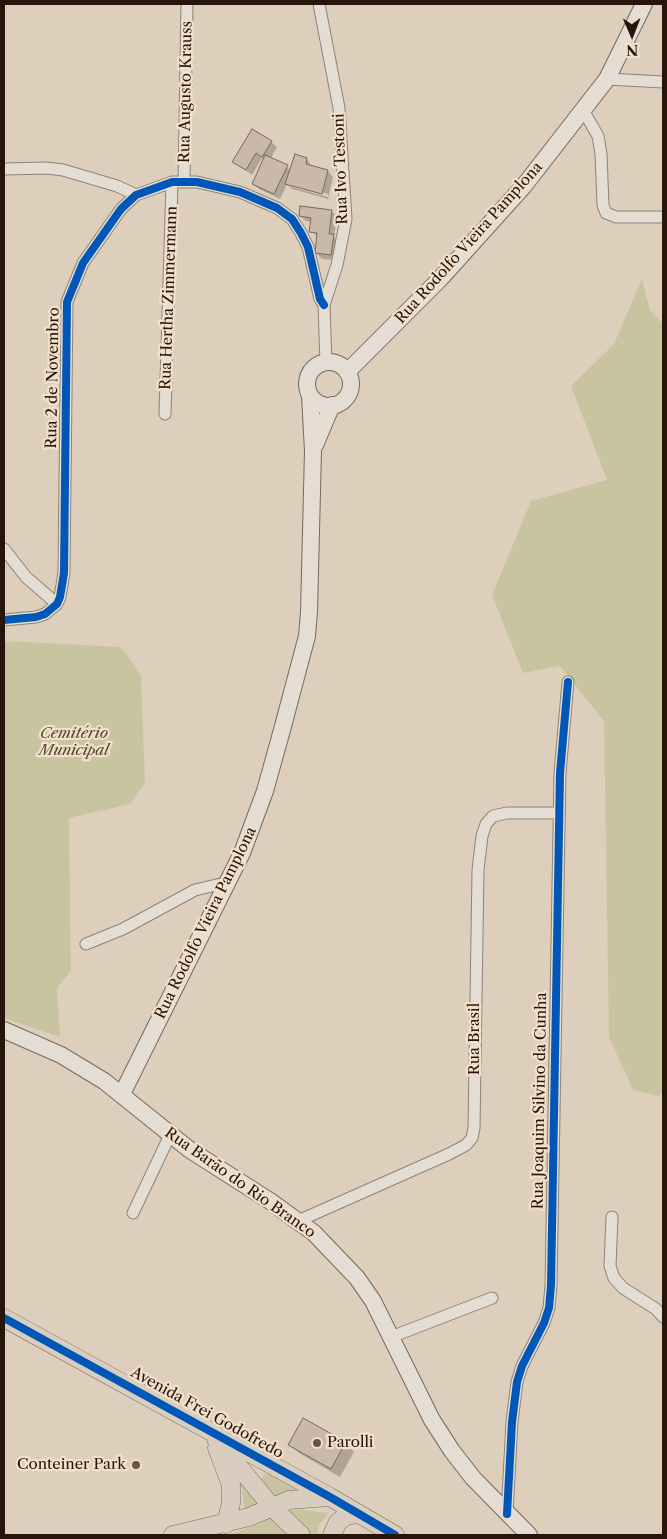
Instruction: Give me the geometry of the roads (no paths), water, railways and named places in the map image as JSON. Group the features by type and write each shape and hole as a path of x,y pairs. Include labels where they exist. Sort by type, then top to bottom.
{"main road":[{"name":"Avenida Frei Godofredo","path":"4,1318 330,1496 357,1514 395,1535"},
{"path":"208,1430 250,1478 272,1507 301,1535"},
{"path":"208,1430 225,1465 231,1485 231,1503 226,1524"},
{"path":"250,1478 252,1470 259,1464 267,1462"},
{"path":"173,1535 226,1524 289,1500 330,1496"},
{"path":"332,1535 338,1522 346,1516 357,1514"}],"street":[{"name":"Rua Augusto Krauss","path":"184,181 187,4"},
{"name":"Rua Ivo Testoni","path":"319,4 339,108 346,219 337,265 324,305 326,363"},
{"name":"Rua Rodolfo Vieira Pamplona","path":"347,372 415,305 488,227 523,186 606,78 644,4"},
{"path":"606,78 663,82"},
{"path":"583,110 598,136 601,154 603,205 606,213 616,216 663,217"},
{"path":"4,169 47,168 63,170 117,186 136,195"},
{"name":"Rua 2 de Novembro","path":"57,604 63,586 64,573 67,302 83,262 122,209 136,195 172,182 184,181 240,192 269,204 292,219 308,247 320,299 324,305"},
{"name":"Rua Hertha Zimmermann","path":"165,414 172,182"},
{"path":"326,363 338,364 347,372 350,384 347,396 332,405 320,404 310,396 307,384 310,372 314,368 326,363"},
{"name":"Rua Rodolfo Vieira Pamplona","path":"122,1094 229,882 253,827 265,791 307,636 313,451 310,396"},
{"name":"Rua Rodolfo Vieira Pamplona","path":"313,451 332,405"},
{"path":"4,549 26,577 57,604 45,614 36,617 4,620"},
{"name":"Rua Joaquim Silvino da Cunha","path":"507,1514 512,1422 517,1382 522,1366 544,1323 549,1308 551,1285 559,813 562,732 568,682"},
{"name":"Rua Brasil","path":"298,1221 466,1146 472,1138 478,870 482,836 486,824 493,816 507,813 559,813"},
{"path":"86,944 130,926 195,890 229,882"},
{"name":"Rua Barão do Rio Branco","path":"4,1030 61,1055 122,1094 170,1135 298,1221 335,1253 357,1278 372,1301 432,1420 452,1451 507,1514 529,1535"},
{"path":"133,1213 170,1135"},
{"path":"612,1217 609,1240 610,1266 614,1278 623,1288 656,1308 663,1317"},
{"path":"391,1337 492,1298"}],"place":[{"name":"Parolli","path":"317,1443"},
{"name":"Conteiner Park","path":"136,1465"}],"park label":[{"name":"Cemitério Municipal","path":"74,742"}]}
